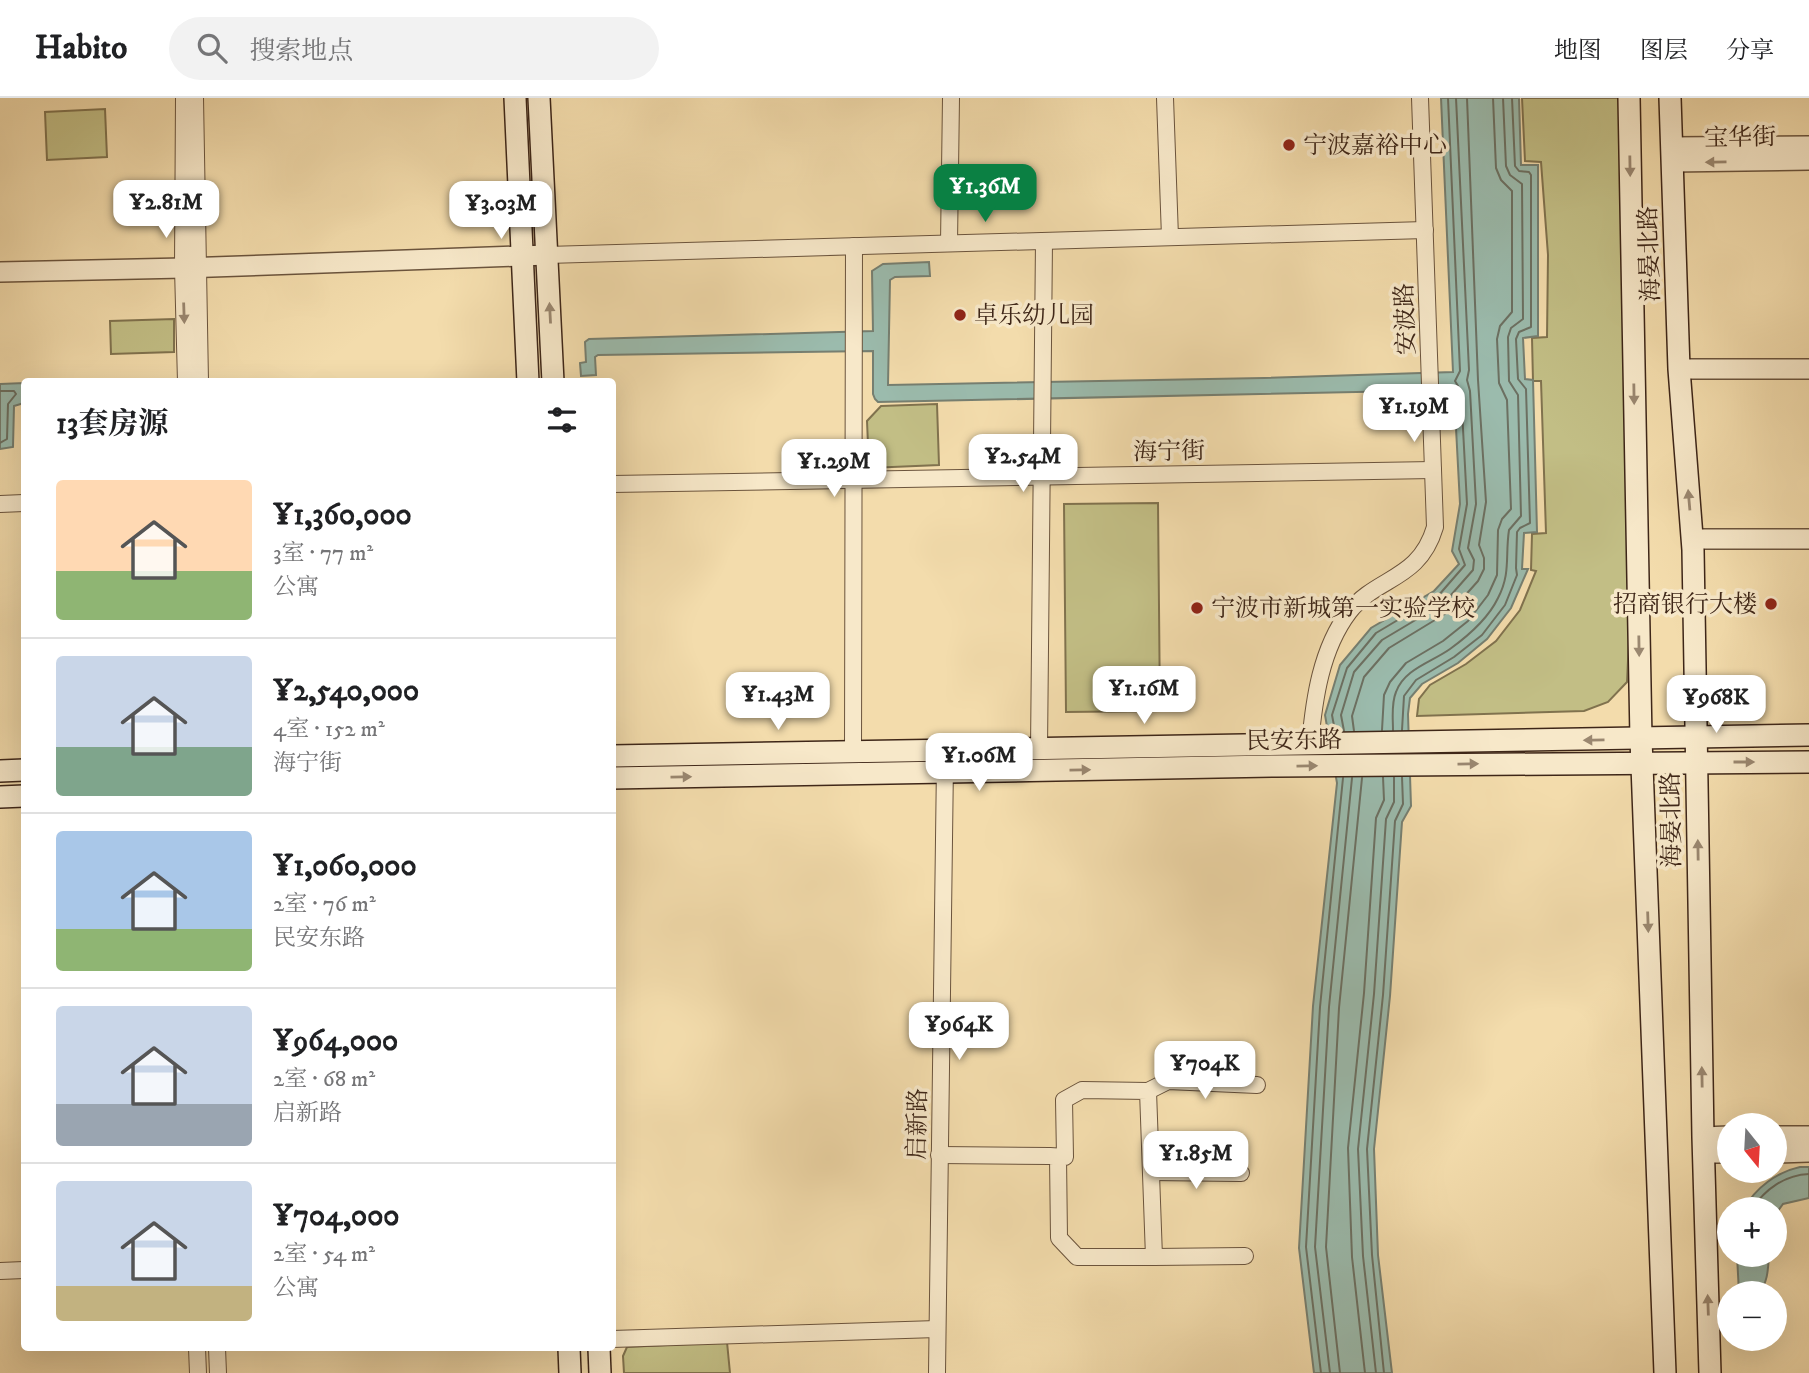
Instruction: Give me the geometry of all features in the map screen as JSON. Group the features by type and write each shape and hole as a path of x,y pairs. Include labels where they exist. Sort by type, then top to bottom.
{"main road":[{"path":"516,98 527,378"},
{"path":"539,98 553,378"},
{"name":"海晏北路","path":"1629,98 1641,739 1665,1373"},
{"name":"海晏北路","path":"1670,98 1679,369 1693,544 1703,1145 1710,1373"},
{"name":"民安东路","path":"616,756 1809,735"},
{"name":"民安东路","path":"616,778 1345,765 1809,762"},
{"path":"0,771 21,770"},
{"path":"0,797 21,796"},
{"path":"569,1351 570,1373"},
{"path":"598,1351 600,1373"}],"street":[{"path":"184,98 184,244 190,268 200,378"},
{"path":"186,378 195,98"},
{"path":"949,243 951,98"},
{"path":"1165,98 1170,237"},
{"name":"安波路","path":"1310,744 1318,682 1327,654 1349,612 1359,602 1406,571 1423,554 1435,527 1420,98"},
{"name":"宝华街","path":"1672,155 1809,146"},
{"name":"宝华街","path":"1672,155 1809,160"},
{"path":"0,272 1425,230"},
{"path":"1039,749 1044,241"},
{"path":"853,752 854,246"},
{"path":"1679,369 1809,369"},
{"name":"海宁街","path":"616,484 1433,470"},
{"path":"0,504 21,503"},
{"path":"1693,544 1809,539"},
{"path":"1693,544 1809,551"},
{"name":"启新路","path":"937,1373 945,750"},
{"path":"939,1155 1065,1157 1064,1100 1082,1090 1147,1091 1168,1081 1257,1085"},
{"path":"1147,1091 1154,1257"},
{"path":"1787,1136 1809,1136"},
{"path":"1703,1145 1717,1140"},
{"path":"1703,1145 1717,1149"},
{"path":"1787,1153 1809,1152"},
{"path":"1058,1157 1059,1238 1077,1257 1245,1256"},
{"path":"1151,1172 1241,1173"},
{"path":"0,1271 21,1270"},
{"path":"616,1339 937,1329"},
{"path":"197,1351 198,1373"},
{"path":"217,1351 218,1373"}],"shaded area":[{"path":"1522,98 1619,98 1629,638 1627,682 1608,702 1584,711 1417,716 1419,699 1430,685 1466,664 1496,641 1520,610 1536,571 1531,570 1532,534 1546,533 1541,381 1533,381 1532,338 1547,337 1548,255 1541,162 1525,161"},
{"path":"105,109 107,157 47,160 45,112"},
{"path":"174,319 174,352 111,354 110,321"},
{"path":"937,404 939,465 869,468 867,421 881,406"},
{"path":"1158,503 1160,711 1066,712 1064,504"},
{"path":"727,1342 730,1373 624,1373 623,1356 627,1347"}],"water":[{"path":"1441,98 1519,98 1521,165 1538,165 1538,336 1523,338 1525,379 1533,380 1537,532 1524,533 1522,569 1528,569 1511,608 1487,639 1458,663 1422,684 1410,698 1408,714 1411,806 1402,822 1390,996 1374,1149 1378,1255 1392,1373 1314,1373 1299,1248 1313,1006 1337,783 1325,715 1340,665 1371,628 1434,591 1459,564 1452,551 1460,504 1454,390 878,402 873,394 873,351 598,355 595,357 596,375 581,376 580,363 586,362 585,342 589,339 873,331 872,271 883,264 929,262 930,276 895,277 890,280 888,385 1453,372"},
{"path":"21,383 21,404 14,406 13,447 0,449 0,384"},
{"path":"1809,1167 1809,1198 1787,1203 1787,1197 1752,1197 1766,1183 1787,1183 1787,1172"},
{"path":"1738,1267 1768,1267 1766,1281 1738,1281"}],"place":[{"name":"宁波嘉裕中心","path":"1289,145"},
{"name":"卓乐幼儿园","path":"960,315"},
{"name":"招商银行大楼","path":"1771,604"},
{"name":"宁波市新城第一实验学校","path":"1197,608"}]}
